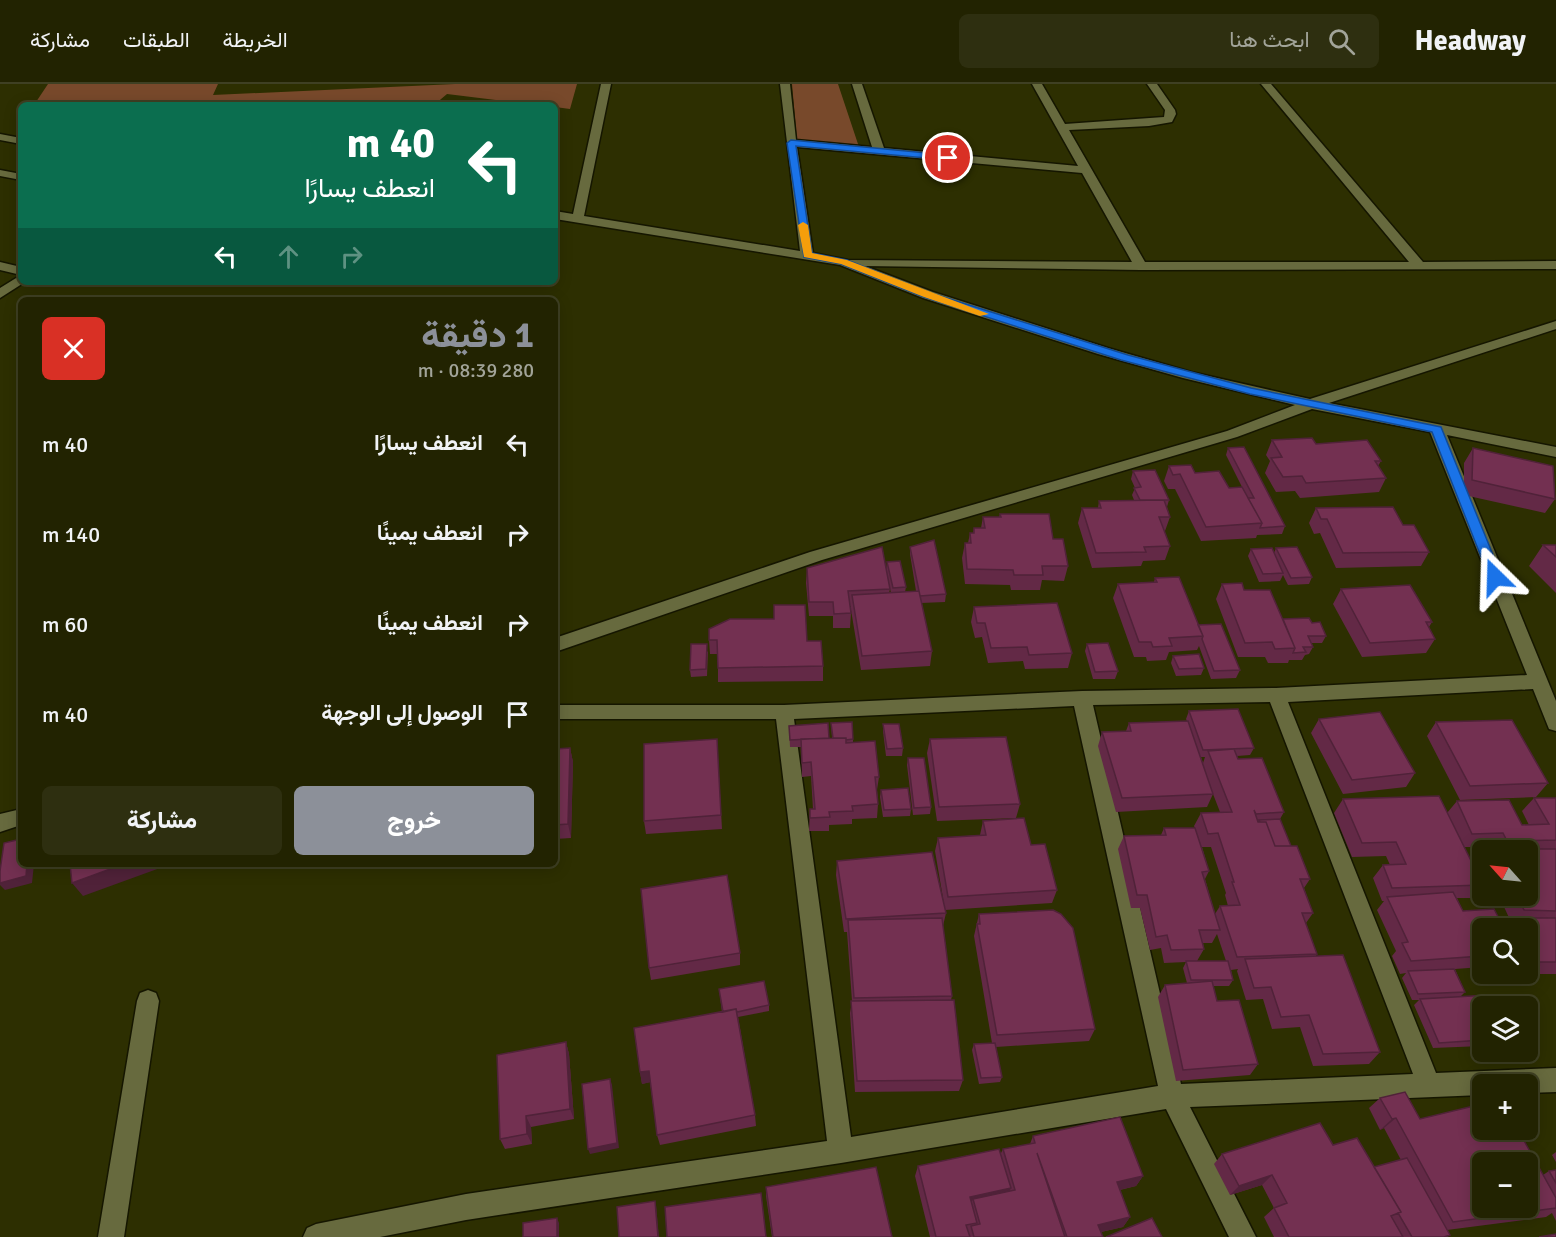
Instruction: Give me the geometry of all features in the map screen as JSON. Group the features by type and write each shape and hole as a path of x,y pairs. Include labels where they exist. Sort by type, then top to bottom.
{"street":[{"path":"578,218 606,84"},
{"path":"785,84 807,255"},
{"path":"857,84 879,152"},
{"path":"1037,84 1141,266"},
{"path":"1061,127 1168,120 1170,110 1152,84"},
{"path":"1266,84 1419,265"},
{"path":"0,137 18,140"},
{"path":"791,143 1087,170"},
{"path":"0,173 18,176"},
{"path":"558,215 843,262 928,295 1104,351 1250,391 1556,453"},
{"path":"843,262 1141,266 1556,265"},
{"path":"0,266 18,270"},
{"path":"0,294 18,281"},
{"path":"558,644 816,556 1183,449 1282,417 1311,404 1556,325"},
{"path":"1437,430 1537,682 1556,724"},
{"path":"558,712 784,712 1082,698 1276,695 1537,682"},
{"path":"1276,695 1429,1085"},
{"path":"1082,698 1172,1096 1243,1237"},
{"path":"784,712 840,1151"},
{"path":"0,823 18,818"},
{"path":"111,1237 148,1001"},
{"path":"316,1237 362,1232 466,1207 840,1151 1172,1096 1556,1080"}],"shaded area":[{"path":"48,84 218,84 213,95 455,84 577,84 570,109 558,107 558,102 512,102 447,94 438,102 36,102"},
{"path":"792,84 838,84 859,147 797,141"}],"building":[{"path":"1312,438 1316,444 1367,440 1381,461 1375,461 1386,478 1306,483 1302,476 1283,477 1271,458 1282,457 1272,440"},
{"path":"1244,447 1285,526 1260,528 1262,523 1248,498 1254,498 1228,448"},
{"path":"1473,448 1553,466 1555,499 1472,480"},
{"path":"1191,465 1195,473 1219,471 1229,488 1242,487 1262,523 1206,527 1180,474 1173,475 1169,466"},
{"path":"1155,470 1169,500 1140,500 1134,488 1141,487 1133,471"},
{"path":"1164,500 1170,517 1159,517 1170,546 1144,547 1146,552 1096,553 1082,508 1101,508 1099,501"},
{"path":"1393,507 1403,525 1414,525 1429,552 1343,553 1327,519 1321,519 1316,508"},
{"path":"1000,514 1049,514 1053,539 1063,539 1068,566 1042,566 1043,575 1014,575 1013,570 967,569 965,543 971,543 970,533 974,533 974,528 985,528 983,517 1001,517"},
{"path":"934,540 946,594 920,596 910,547"},
{"path":"1543,545 1556,545 1556,557"},
{"path":"882,547 890,589 848,591 851,613 834,614 833,602 809,602 807,568"},
{"path":"1297,547 1312,577 1291,578 1276,548"},
{"path":"1272,548 1283,573 1263,574 1251,549"},
{"path":"900,561 906,587 893,588 887,562"},
{"path":"1179,577 1203,636 1169,638 1172,646 1153,647 1151,642 1139,642 1118,584 1157,582 1155,578"},
{"path":"1242,583 1244,590 1270,590 1295,648 1275,649 1272,642 1245,643 1222,584"},
{"path":"1410,585 1432,622 1426,622 1435,639 1370,643 1341,589"},
{"path":"919,591 932,651 862,656 852,595"},
{"path":"1057,603 1072,653 1029,655 1027,647 991,648 985,623 977,623 974,607"},
{"path":"774,605 805,605 807,641 821,641 823,666 718,668 717,640 709,640 709,629 730,619 774,619"},
{"path":"1309,618 1312,623 1320,622 1326,636 1308,636 1313,647 1303,647 1306,652 1293,653 1295,648 1283,619"},
{"path":"1221,624 1240,670 1214,671 1198,625"},
{"path":"1108,643 1118,671 1095,672 1087,644"},
{"path":"691,644 707,644 706,669 690,670"},
{"path":"1199,654 1204,668 1179,669 1173,656"},
{"path":"1238,709 1254,748 1203,750 1189,711"},
{"path":"1380,712 1415,773 1352,780 1319,719"},
{"path":"1512,720 1548,783 1470,786 1436,722"},
{"path":"1188,721 1213,794 1122,798 1102,732 1131,731 1129,723"},
{"path":"852,722 853,739 833,738 831,723"},
{"path":"828,723 829,738 790,740 789,726"},
{"path":"883,724 899,724 903,748 887,749"},
{"path":"1006,737 1020,804 939,807 930,739"},
{"path":"846,738 846,743 875,741 879,777 875,777 878,804 852,806 853,811 829,812 830,817 810,818 810,809 815,809 811,762 802,763 801,739"},
{"path":"717,739 721,815 644,821 644,744"},
{"path":"570,748 568,824 558,825 558,749"},
{"path":"1234,749 1238,759 1262,758 1284,812 1256,814 1254,810 1258,822 1266,822 1275,846 1297,846 1310,879 1300,879 1313,913 1302,913 1317,954 1237,957 1220,906 1240,905 1218,833 1208,834 1201,813 1232,812 1208,751"},
{"path":"908,758 924,758 931,807 914,808"},
{"path":"908,788 911,809 884,810 881,790"},
{"path":"1439,796 1472,863 1472,885 1392,888 1383,865 1406,864 1396,842 1362,843 1343,799"},
{"path":"1534,798 1556,798 1556,840 1506,840 1503,833 1472,834 1457,801 1509,800 1522,825 1549,824"},
{"path":"1024,818 1031,845 1045,844 1057,890 948,897 938,838 986,835 983,821"},
{"path":"1280,819 1291,846 1275,846 1266,822 1259,820"},
{"path":"1164,828 1195,828 1209,871 1202,872 1220,930 1199,930 1204,949 1171,950 1167,935 1156,937 1147,895 1137,895 1124,836 1166,835"},
{"path":"18,840 18,867 27,867 26,876 0,883 0,871 4,843"},
{"path":"1538,849 1556,849 1556,911 1524,910 1522,906 1538,906"},
{"path":"932,852 946,913 846,919 837,861"},
{"path":"70,867 116,867 72,883"},
{"path":"727,875 740,953 649,968 641,889"},
{"path":"1453,892 1463,911 1494,909 1499,918 1472,918 1472,957 1411,961 1402,943 1408,942 1387,897"},
{"path":"1053,910 1061,914 1073,928 1095,1029 997,1035 977,924 980,924 979,914"},
{"path":"942,918 952,996 854,998 848,920"},
{"path":"1538,918 1556,918 1556,962 1538,962"},
{"path":"1343,955 1380,1052 1323,1054 1309,1015 1281,1017 1271,987 1254,988 1245,959"},
{"path":"1186,961 1228,961 1233,980 1191,980"},
{"path":"1454,969 1465,992 1418,994 1408,971"},
{"path":"764,981 769,1005 737,1012 736,1009 723,1012 719,989"},
{"path":"1212,981 1217,1001 1239,1000 1258,1064 1183,1070 1165,985"},
{"path":"1489,995 1490,996 1472,996 1472,1041 1439,1043 1420,999"},
{"path":"954,1000 963,1080 857,1081 851,1001"},
{"path":"736,1009 755,1115 657,1135 649,1071 640,1072 634,1028"},
{"path":"566,1042 570,1109 526,1116 527,1134 500,1139 497,1055"},
{"path":"995,1043 1002,1077 981,1078 974,1044"},
{"path":"610,1079 617,1143 588,1149 582,1084"},
{"path":"1405,1092 1420,1119 1472,1106 1472,1140 1524,1140 1530,1152 1472,1152 1472,1218 1482,1218 1453,1222 1396,1118 1392,1119 1380,1098"},
{"path":"1120,1117 1143,1176 1117,1182 1130,1217 1098,1225 1103,1237 1067,1237 1037,1153 1065,1237 974,1237 971,1226 980,1224 973,1199 1015,1190 1003,1149 1035,1143 1033,1136"},
{"path":"1320,1123 1333,1145 1357,1138 1401,1212 1391,1216 1403,1237 1289,1237 1274,1208 1287,1203 1272,1175 1239,1186 1222,1154"},
{"path":"999,1149 1011,1188 970,1197 977,1223 966,1225 970,1237 936,1237 918,1166"},
{"path":"1407,1158 1450,1235 1412,1237 1398,1213 1401,1212 1374,1167"},
{"path":"1538,1166 1556,1198 1556,1208 1538,1210"},
{"path":"876,1167 892,1237 773,1237 766,1187"},
{"path":"1556,1170 1556,1183 1549,1171"},
{"path":"761,1193 766,1237 667,1237 665,1207"},
{"path":"655,1201 658,1237 619,1237 617,1207"},
{"path":"557,1218 557,1237 523,1237 523,1223"},
{"path":"1152,1218 1162,1237 1106,1237"},
{"path":"1556,1234 1556,1237 1539,1237"}],"slow traffic":[{"path":"803,225 807,255 843,262 984,314"}],"route":[{"path":"948,158 791,143 807,255 843,262 928,295 1125,357 1250,391 1437,430 1495,577"}]}
